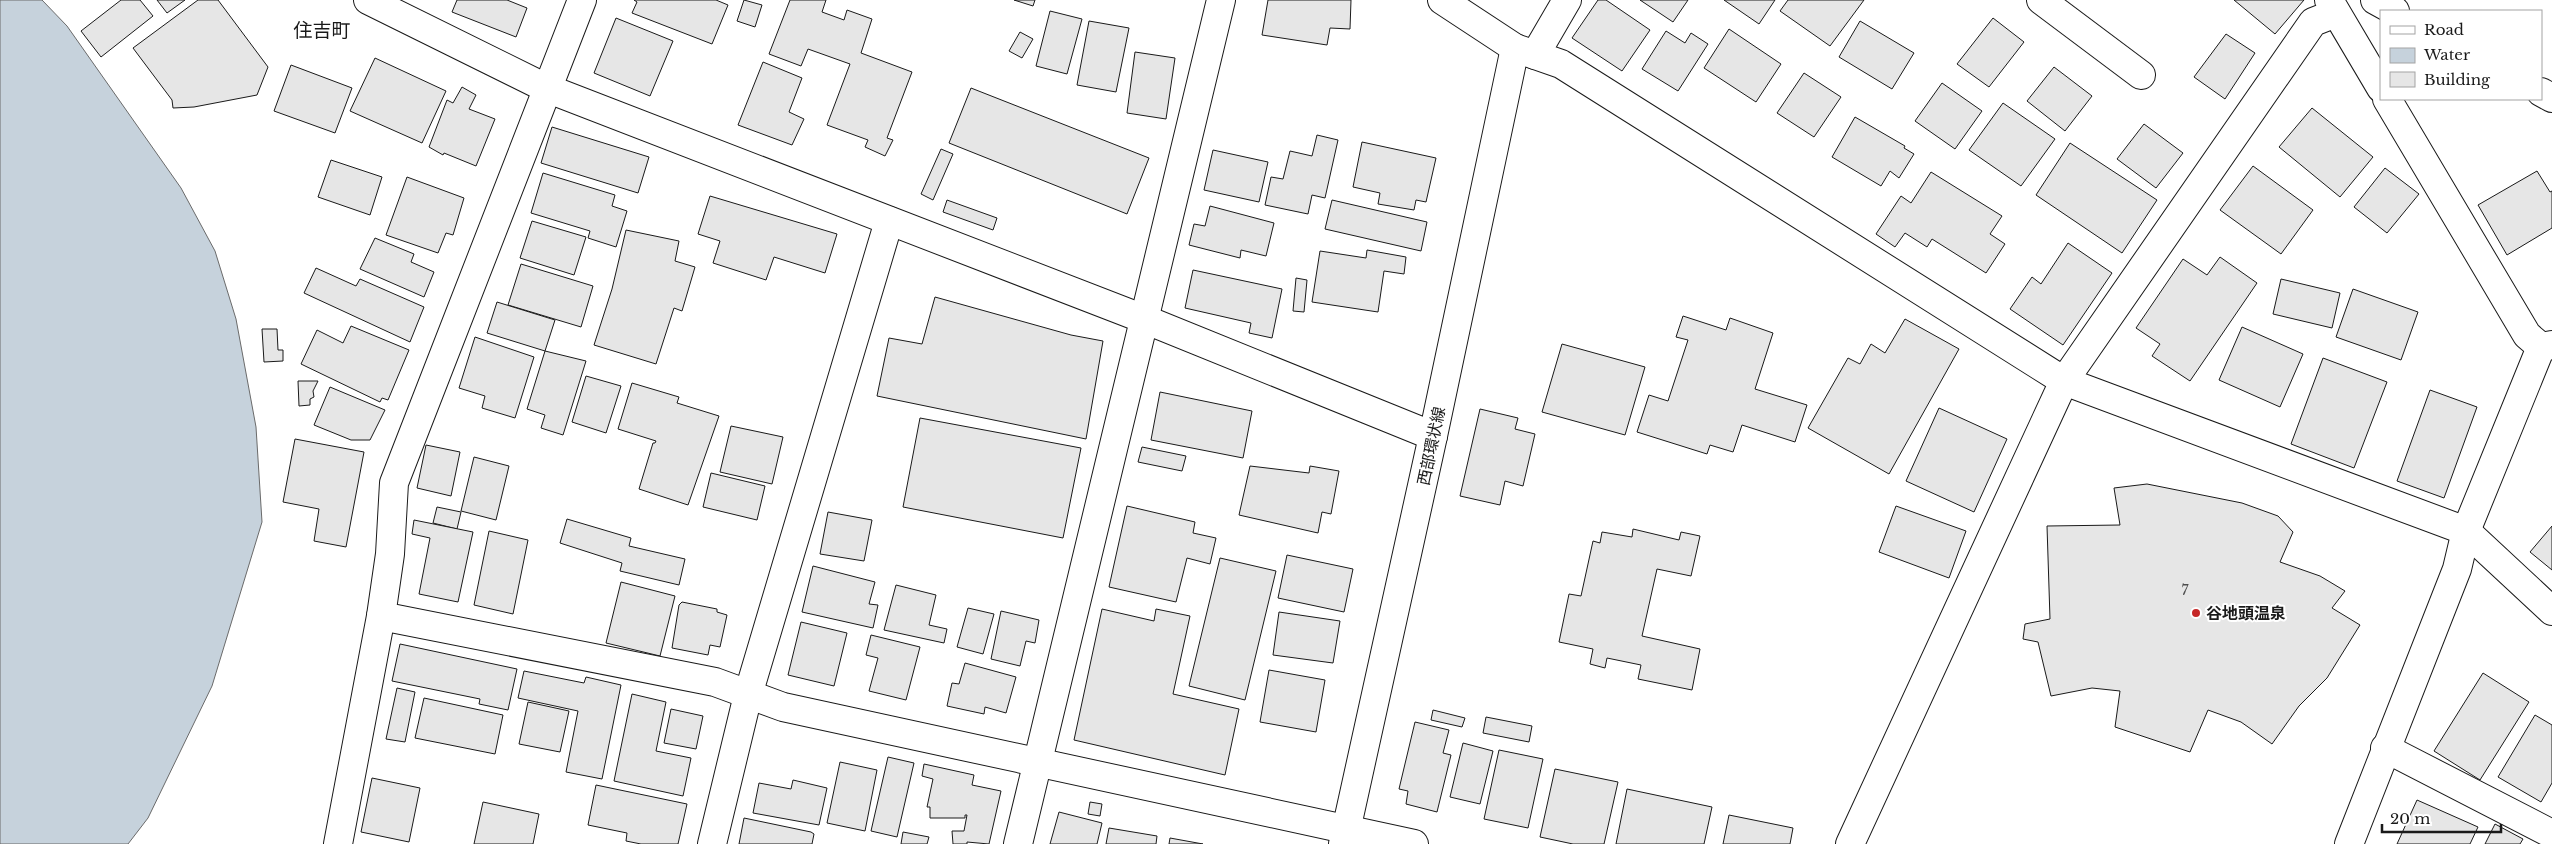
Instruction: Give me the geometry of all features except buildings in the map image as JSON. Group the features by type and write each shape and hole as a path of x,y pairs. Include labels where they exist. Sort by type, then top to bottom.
{"street":[{"path":"368,0 546,88 1144,319 1433,436"},
{"path":"338,844 381,616 390,554 394,484 546,88 582,0"},
{"path":"1018,844 1221,0"},
{"path":"1442,0 1525,51 1562,64 2064,381 2466,531 2552,611"},
{"name":"西部環状線","path":"1345,836 1433,436 1525,51 1567,0"},
{"path":"2041,0 2141,75"},
{"path":"2374,0 2393,10"},
{"path":"1850,844 2064,381 2313,22 2333,7 2380,86"},
{"path":"2349,844 2385,748 2457,569 2466,531 2546,346 2527,335 2388,100"},
{"path":"712,844 748,695 889,221"},
{"path":"381,616 715,682 783,707 1037,762 1345,836 1414,844"},
{"path":"2385,748 2552,834"}],"water":[{"path":"0,0 42,0 67,26 181,188 215,251 236,319 256,427 262,522 212,686 148,818 128,844 0,844"}],"place":[{"name":"谷地頭温泉","path":"2196,613"}],"district":[{"name":"住吉町","path":"322,30"}]}
